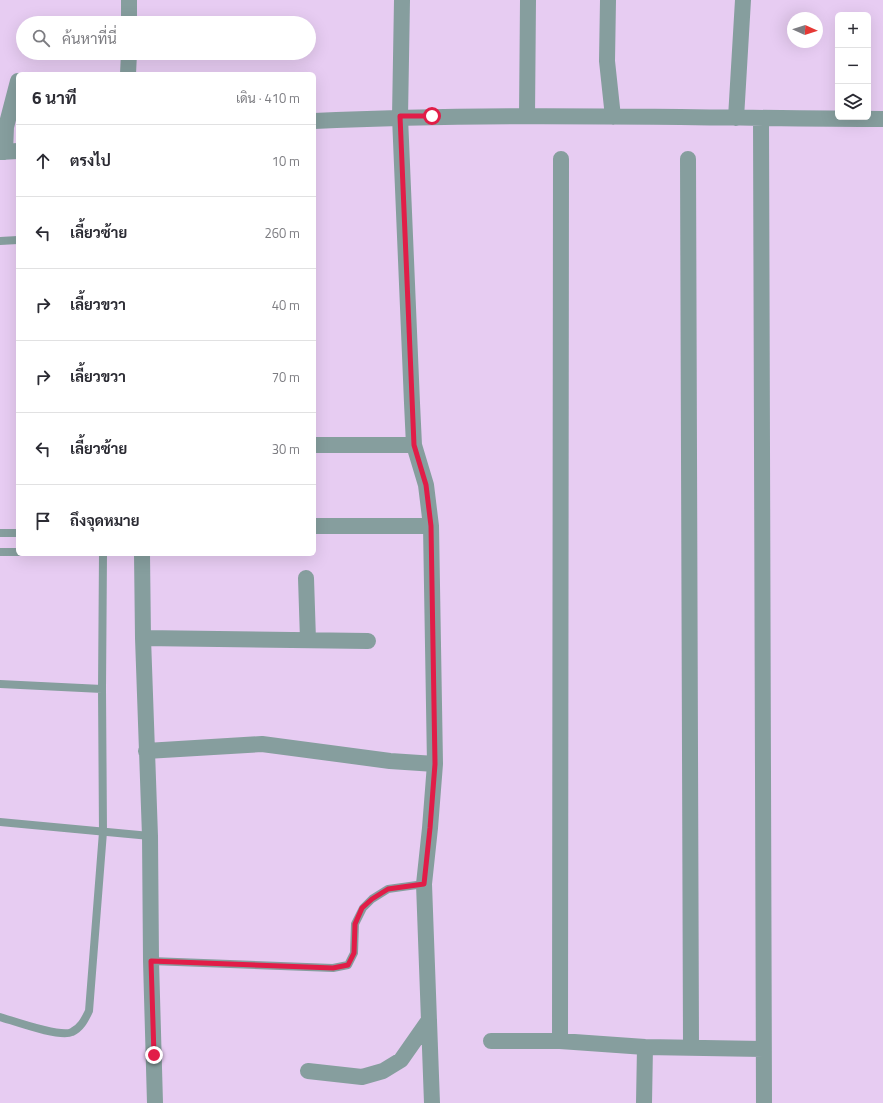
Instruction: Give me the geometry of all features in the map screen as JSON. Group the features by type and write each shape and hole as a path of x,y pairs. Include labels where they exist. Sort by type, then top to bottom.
{"street":[{"path":"129,0 129,16"},
{"path":"402,0 400,116 414,445 426,485 431,526 435,764 424,884 432,1103"},
{"path":"527,116 528,0"},
{"path":"608,0 607,61 613,117"},
{"path":"736,118 743,0"},
{"path":"128,72 129,60"},
{"path":"8,152 6,128 16,89"},
{"path":"316,121 400,116 883,119"},
{"path":"761,118 764,1103"},
{"path":"560,159 560,1041"},
{"path":"688,159 691,1047"},
{"path":"316,445 414,445"},
{"path":"316,526 431,526"},
{"path":"142,556 146,751 150,836 151,961 156,1103"},
{"path":"306,578 308,640"},
{"path":"143,638 368,641"},
{"path":"146,751 262,744 390,761 435,764"},
{"path":"308,1071 362,1077 383,1071 401,1060 429,1020"},
{"path":"491,1041 560,1041 645,1046 763,1049"},
{"path":"644,1103 645,1046"}],"lane":[{"path":"0,241 16,240"},
{"path":"0,533 16,533"},
{"path":"0,552 16,552"},
{"path":"0,1017 53,1032 71,1032 84,1022 89,1011 103,832 103,556"},
{"path":"0,684 102,689"},
{"path":"0,822 150,836"},
{"path":"151,961 333,968 348,965 354,953 355,924 362,908 372,899 388,889 424,884"}],"route":[{"path":"154,1055 151,961 333,968 348,965 354,953 355,924 362,908 372,899 388,889 424,884 435,764 431,526 426,485 414,445 400,116 432,116"}]}
